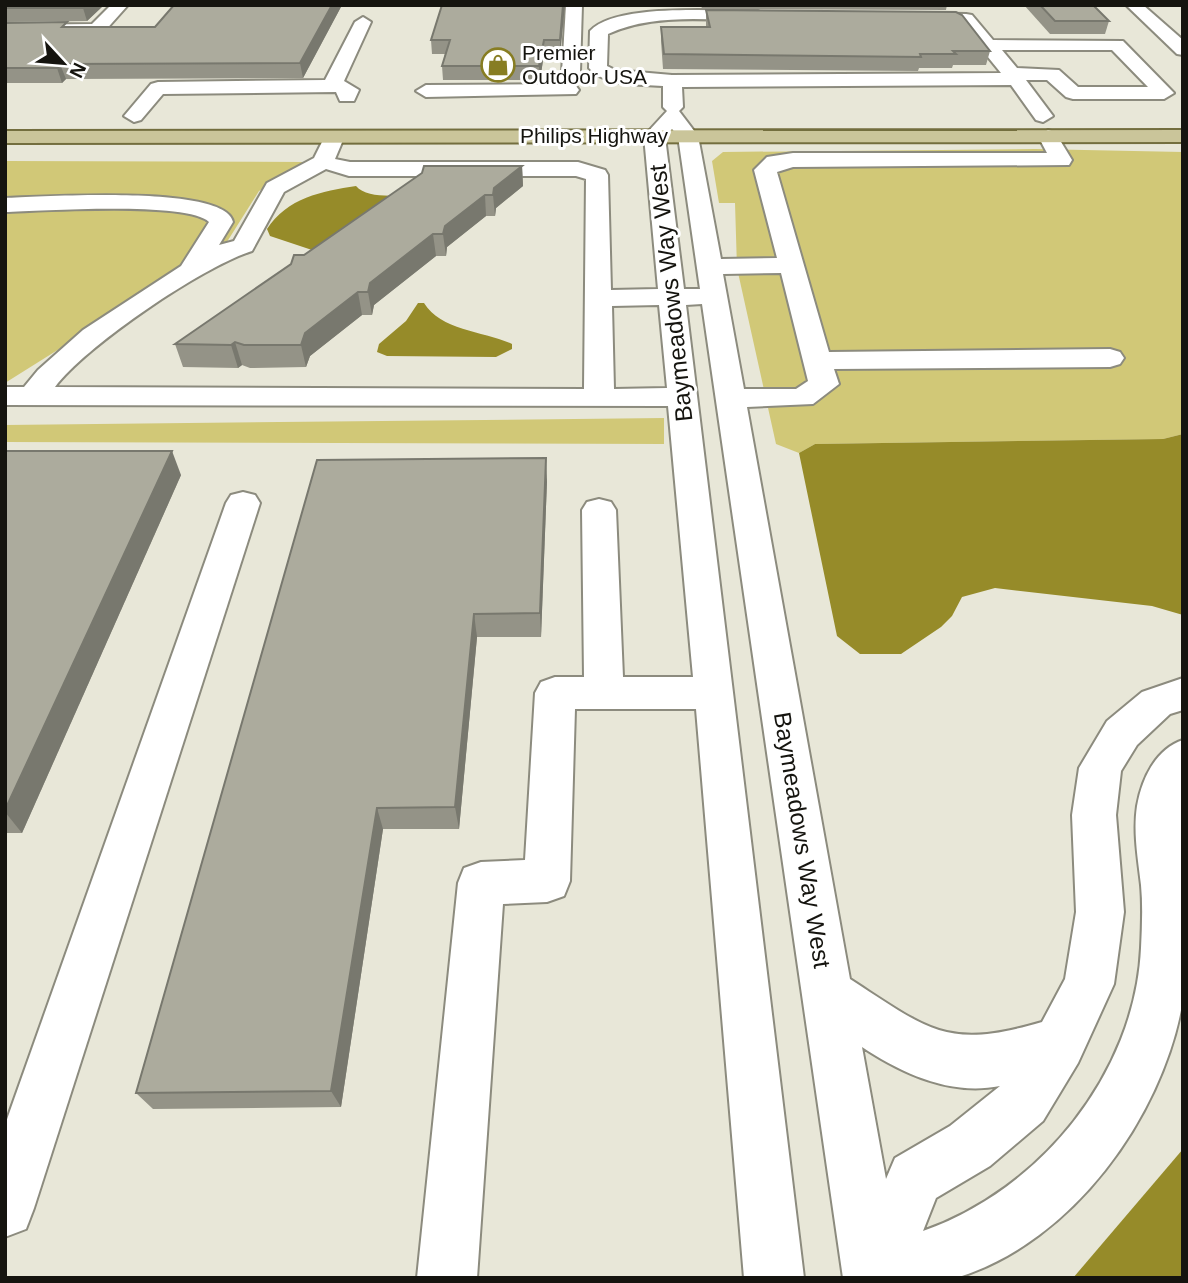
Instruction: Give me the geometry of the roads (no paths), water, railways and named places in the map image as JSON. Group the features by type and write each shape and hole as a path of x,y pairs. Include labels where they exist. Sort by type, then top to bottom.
{"main road":[{"path":"109,116 162,116"},
{"name":"Philips Highway","path":"769,116 1045,126 1183,136"},
{"name":"Philips Highway","path":"5,136 343,123 672,117 1045,126 1183,116"}],"street":[{"path":"5,30 97,29 120,5"},
{"path":"417,116 429,83 568,97 574,5"},
{"path":"1133,6 1183,50"},
{"path":"731,398 802,398 824,384 765,170 775,162 1061,160 1045,126 1015,77 988,45 970,13 900,18"},
{"path":"779,17 676,16 625,21 599,31 598,68 672,117 1052,74"},
{"path":"19,397 70,355 191,272 220,253 243,246 275,188 323,162 343,123 349,90 333,83 363,22"},
{"path":"988,45 1031,45 1074,45 1117,46 1164,93 1073,93 1052,74 1031,45"},
{"path":"1074,45 1118,93"},
{"path":"134,116 158,88 340,86"},
{"name":"Baymeadows Way West","path":"672,117 712,282 874,1278"},
{"name":"Baymeadows Way West","path":"672,117 673,297 774,1278"},
{"path":"323,162 349,169 590,170 597,175 599,398"},
{"path":"182,205 200,200 267,201"},
{"path":"5,205 182,205 214,211 222,222 191,272"},
{"path":"599,298 673,297 712,282 793,265"},
{"path":"818,361 1110,358"},
{"path":"19,397 682,397"},
{"path":"5,1208 243,503"},
{"path":"599,510 604,693"},
{"path":"447,1278 481,883 547,881 555,693 715,693"},
{"path":"874,1278 915,1178 970,1146 1024,1102 1059,1044 1089,984 1100,912 1094,816 1100,768 1122,733 1156,703 1183,694"},
{"path":"874,1278 984,1235 1042,1196 1100,1135 1133,1080 1157,1012 1168,949 1157,805 1169,770 1183,757"},
{"path":"827,995 911,1046 958,1062 1003,1058 1059,1044"}],"place":[{"name":"Premier Outdoor USA","path":"498,65"}]}
